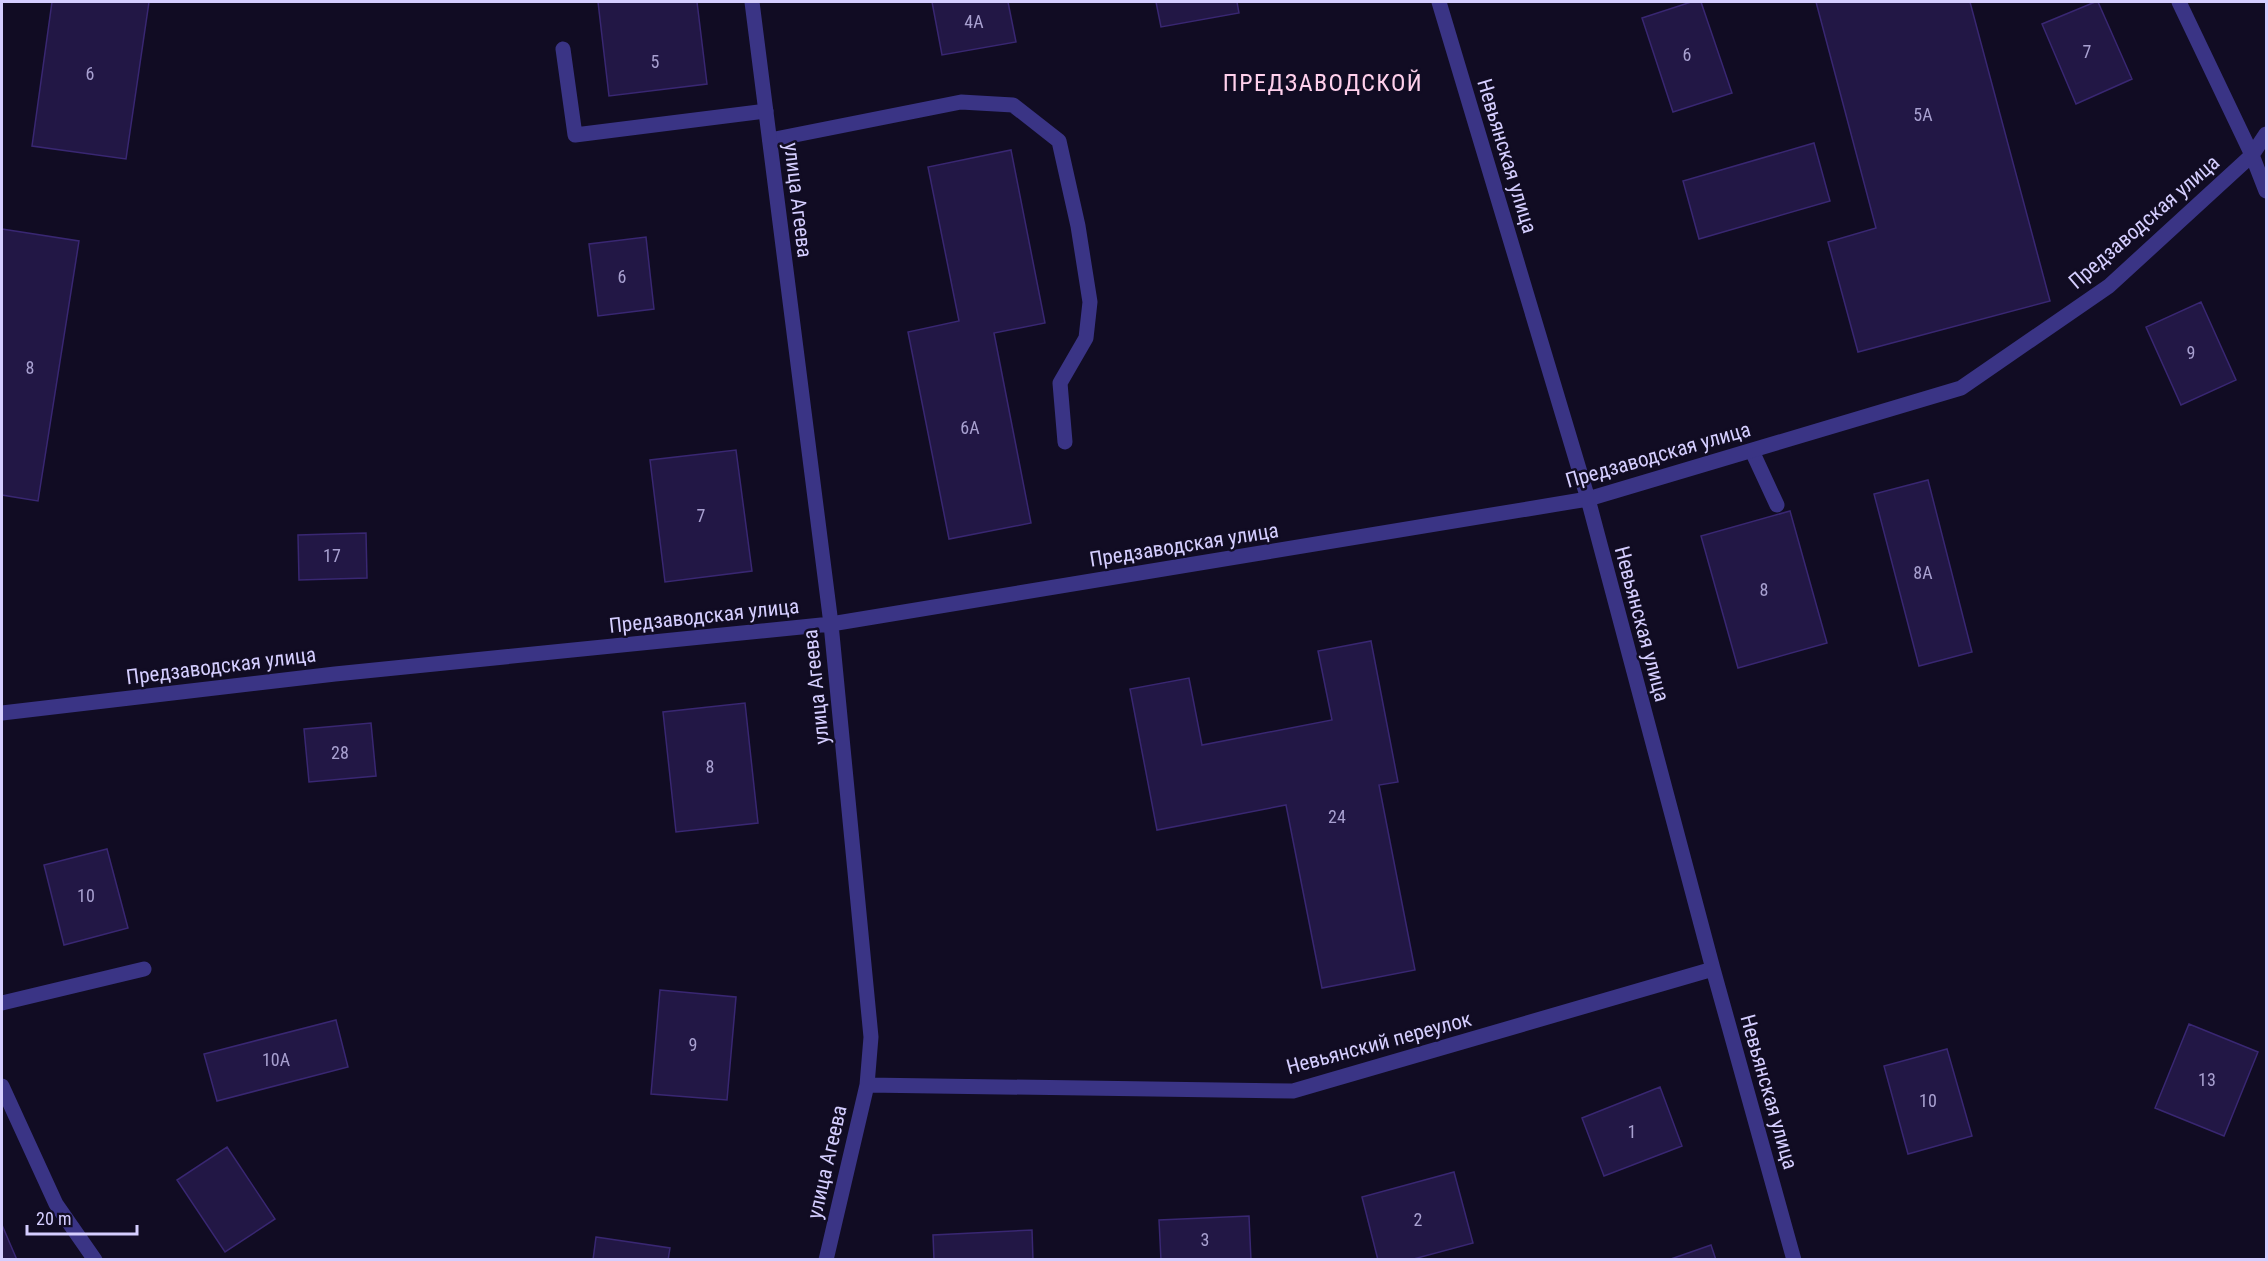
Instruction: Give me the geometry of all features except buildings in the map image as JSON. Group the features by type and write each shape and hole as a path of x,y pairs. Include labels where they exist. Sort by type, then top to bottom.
{"street":[{"name":"улица Агеева","path":"752,2 831,624 871,1037 867,1085 829,1257"},
{"name":"Невьянская улица","path":"1439,2 1587,499 1794,1260"},
{"path":"2179,2 2252,155 2266,191"},
{"path":"563,49 575,135 766,111"},
{"path":"770,140 961,102 1013,105 1059,141 1078,226 1090,302 1086,338 1060,382 1065,442"},
{"name":"Предзаводская улица","path":"2,713 335,674 831,624 1587,499 1961,388 2109,286 2252,155 2266,134"},
{"path":"1752,451 1777,506"},
{"path":"2,1003 144,969"},
{"name":"Невьянский переулок","path":"867,1085 1293,1091 1713,969"},
{"path":"2,1086 56,1204 95,1260"}],"district":[{"name":"ПРЕДЗАВОДСКОЙ","path":"1323,83"}]}
